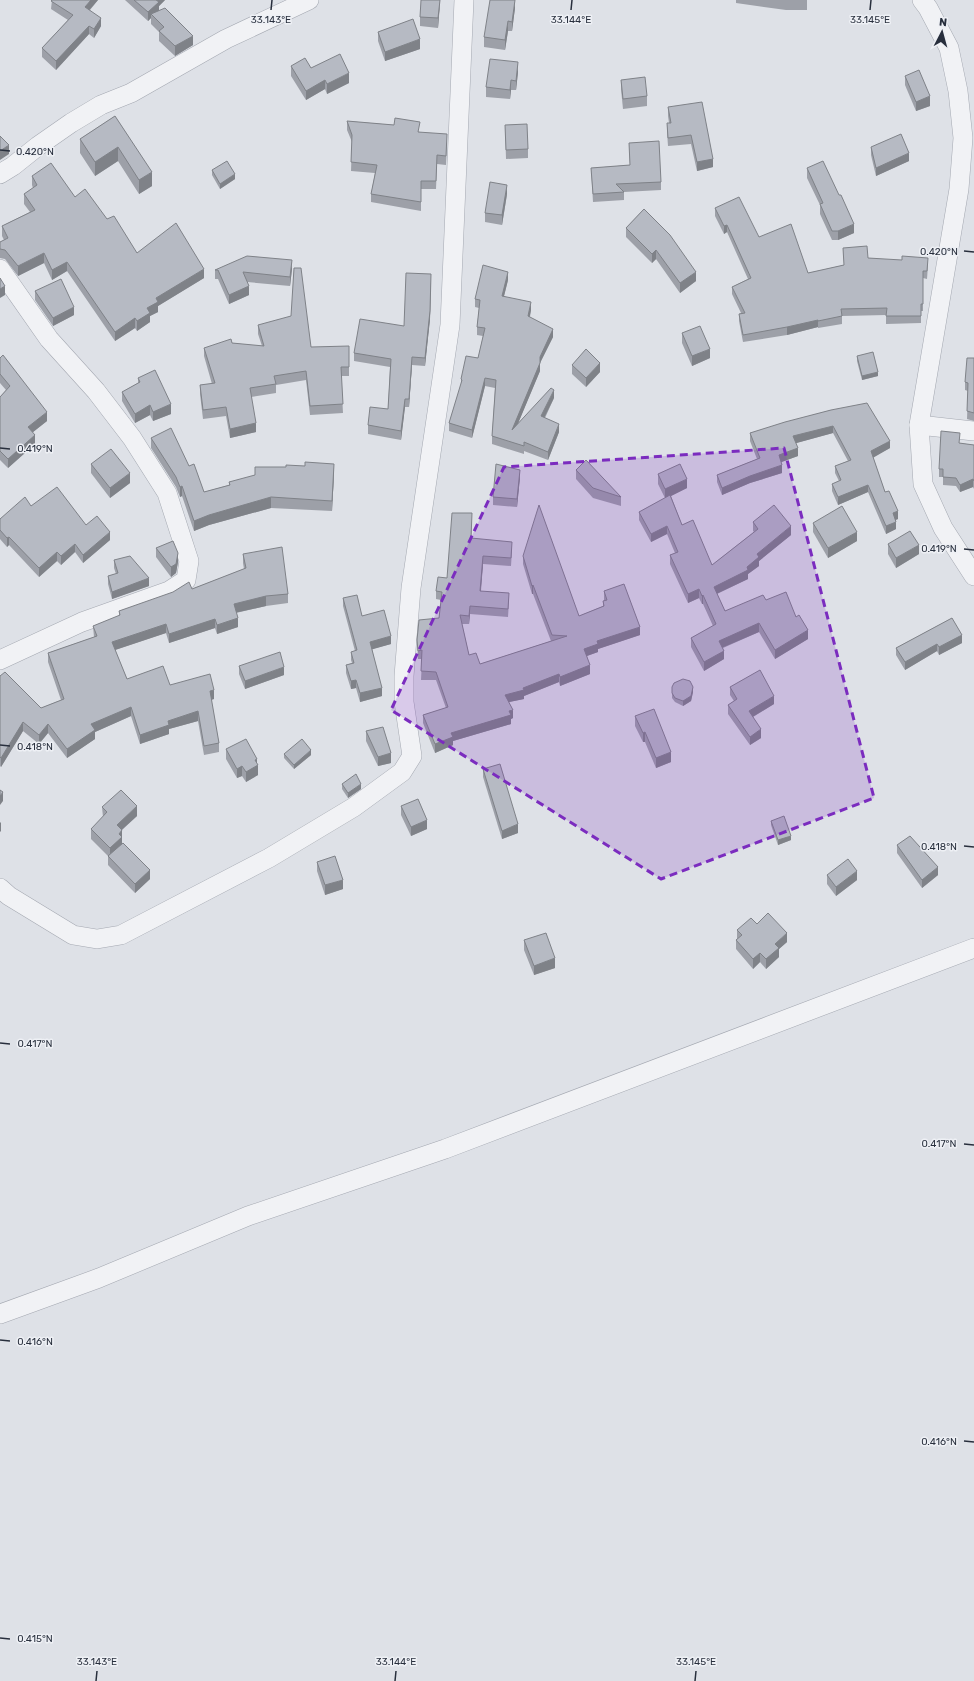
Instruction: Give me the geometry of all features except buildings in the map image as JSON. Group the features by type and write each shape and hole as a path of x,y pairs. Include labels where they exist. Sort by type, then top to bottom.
{"street":[{"path":"0,174 71,123 101,105 131,93 226,39 309,0"},
{"path":"0,888 73,935 97,939 121,935 269,858 354,807 402,772 412,756 404,702 404,676 411,588 450,325 464,0"},
{"path":"922,0 928,8 948,48 958,91 963,138 959,189 919,425 923,484 943,528 974,576"},
{"path":"0,269 49,339 96,391 132,438 167,493 189,561 186,580 169,591 82,622 0,660"},
{"path":"919,425 974,431"},
{"path":"0,1314 100,1278 248,1216 445,1148 974,948"}],"highlighted area":[{"path":"784,448 874,798 661,879 391,710 504,467"}]}
